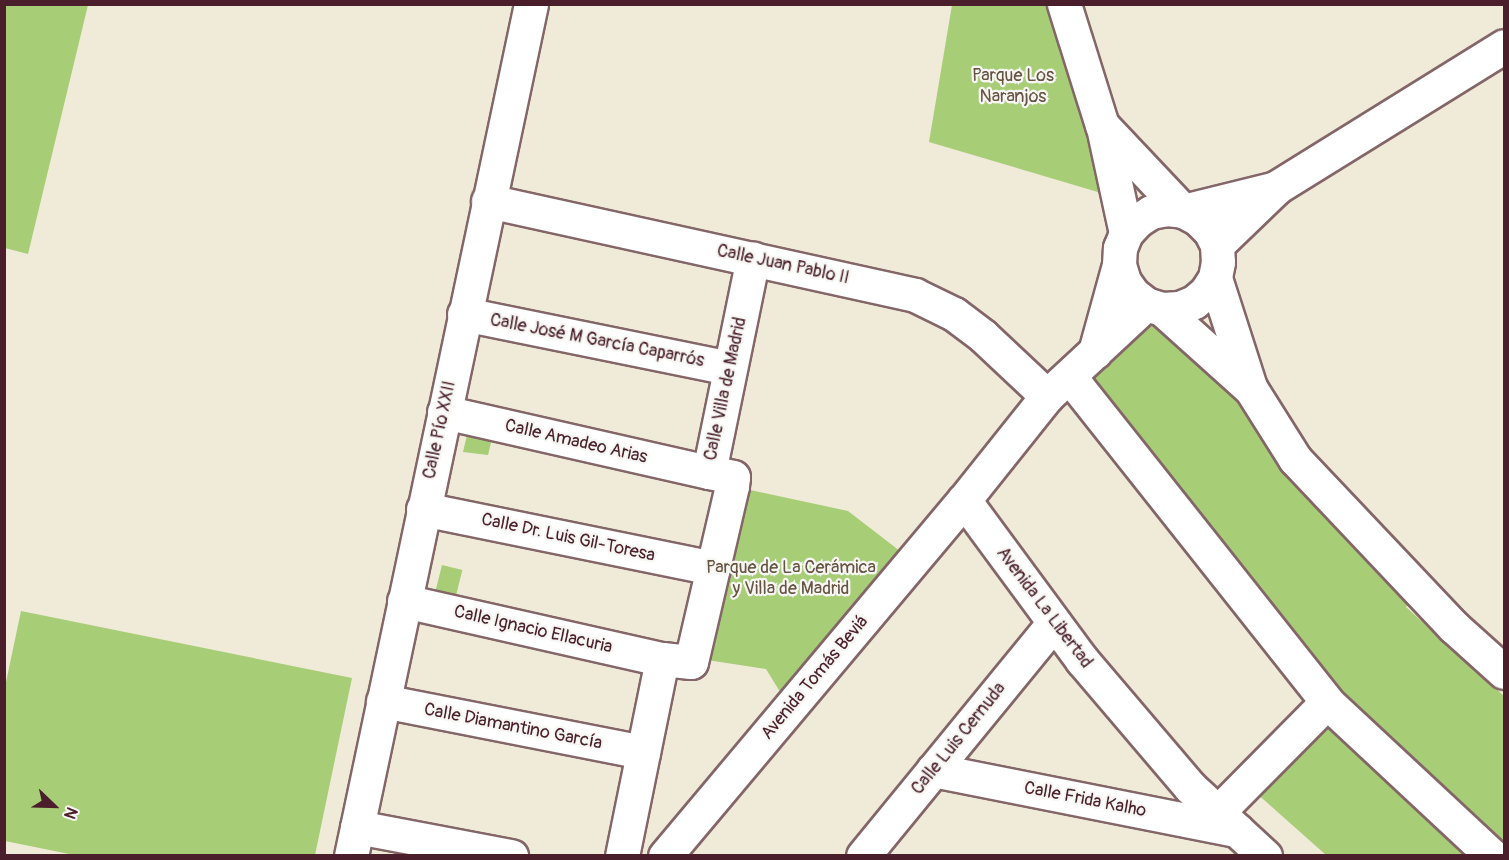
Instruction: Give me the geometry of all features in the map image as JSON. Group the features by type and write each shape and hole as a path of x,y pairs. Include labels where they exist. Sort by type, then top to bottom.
{"street":[{"name":"Calle Pío XXII","path":"354,841 531,4"},
{"path":"1064,4 1102,125 1126,233"},
{"path":"1217,245 1277,187 1504,46"},
{"path":"964,500 1058,386 1095,352 1154,306 1179,308 1194,302 1206,292 1215,278 1218,262 1217,245 1210,231 1198,219 1183,211 1102,125"},
{"path":"1095,352 1119,265 1120,248 1126,233 1137,221 1151,212 1167,209 1183,211 1277,187"},
{"name":"Calle Juan Pablo II","path":"488,201 915,295 954,314 1058,386 1327,702 1492,855"},
{"name":"Calle Villa de Madrid","path":"662,659 691,662 713,568 733,477 709,472 753,258"},
{"path":"1119,265 1124,281 1133,294 1154,306 1251,389"},
{"path":"1215,278 1251,389 1294,459 1454,627 1504,672"},
{"name":"Calle José M García Caparrós","path":"464,314 730,368"},
{"name":"Calle Amadeo Arias","path":"444,412 709,472"},
{"name":"Avenida La Libertad","path":"964,500 1082,660 1190,787 1265,855"},
{"name":"Avenida Tomás Beviá","path":"665,855 964,500"},
{"name":"Calle Dr. Luis Gil-Toresa","path":"423,509 713,568"},
{"name":"Calle Ignacio Ellacuria","path":"404,601 662,659"},
{"name":"Calle Luis Cernuda","path":"863,855 1054,623"},
{"path":"622,855 662,659"},
{"name":"Calle Diamantino García","path":"383,701 643,752"},
{"path":"1228,821 1327,702"},
{"name":"Calle Frida Kalho","path":"933,770 1228,821"},
{"path":"354,841 511,855"}],"green space":[{"path":"4,5 88,5 28,254 5,248"},
{"name":"Parque Los Naranjos","path":"952,5 1064,5 1118,198 929,142"},
{"path":"1162,309 1419,590 1406,607 1504,696 1504,855 1326,855 1246,784 1327,701 1069,376"},
{"path":"471,418 495,426 488,455 463,452"},
{"name":"Parque de La Cerámica y Villa de Madrid","path":"732,486 848,511 909,558 790,708 766,669 694,658"},
{"path":"442,565 462,570 455,598 435,593"},
{"path":"21,611 352,678 315,855 79,856 5,841 5,687"}]}
